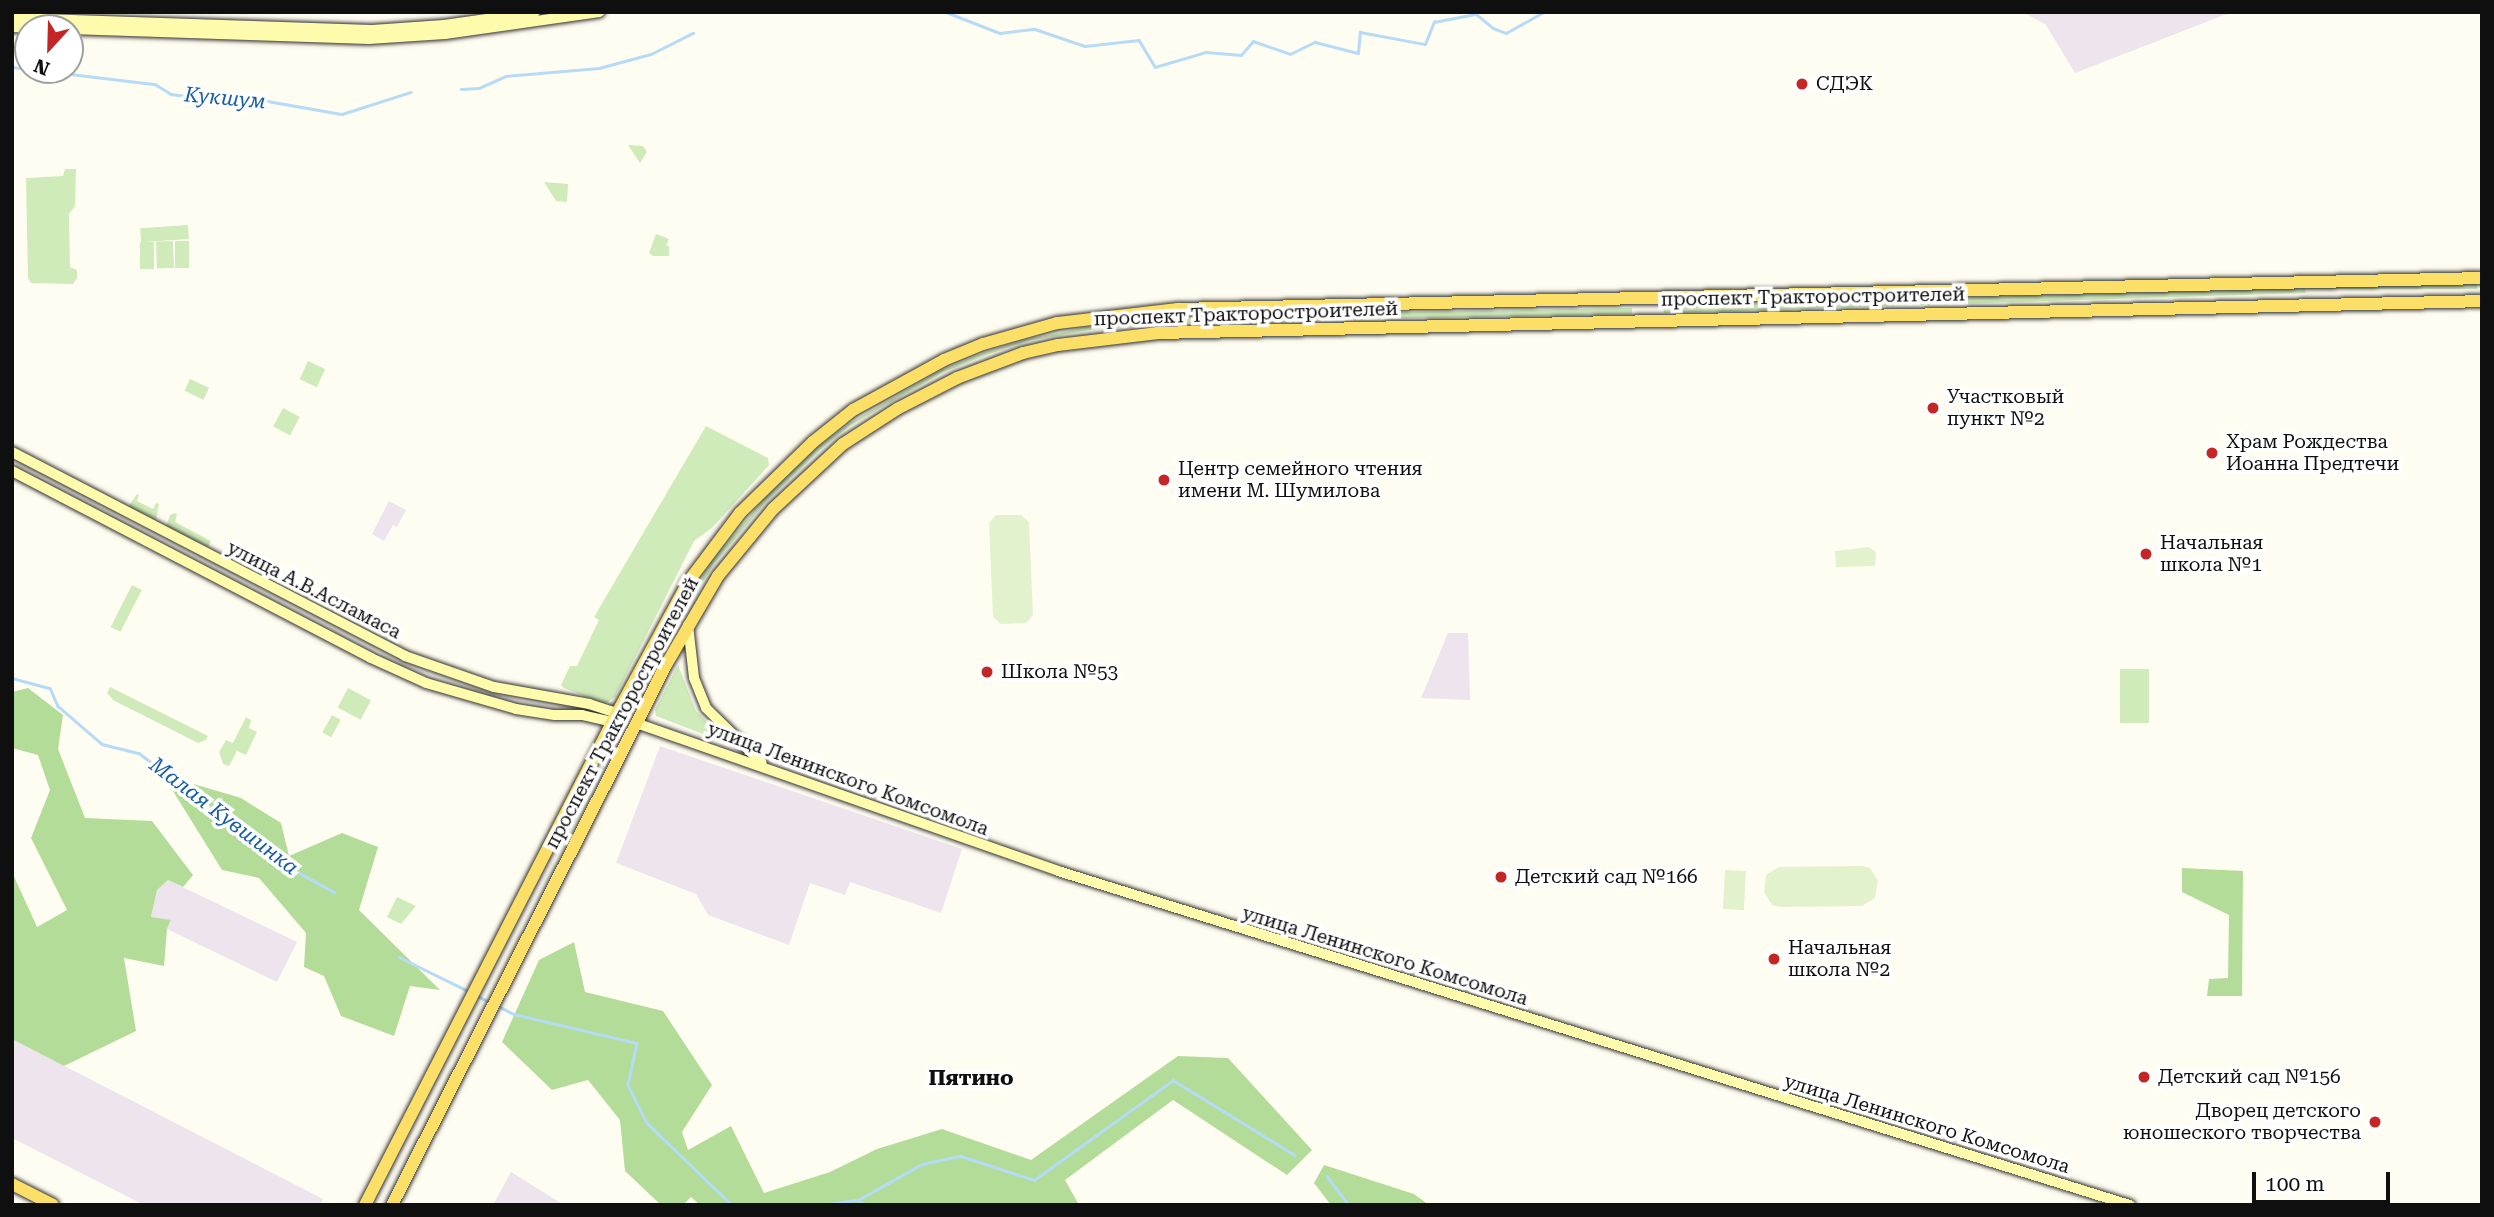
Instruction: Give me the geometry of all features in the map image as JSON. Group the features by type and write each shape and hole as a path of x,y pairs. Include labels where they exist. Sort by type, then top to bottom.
{"main road":[{"name":"проспект Тракторостроителей","path":"365,1205 508,924 688,582 720,537 763,488 813,442 853,410 934,365 983,344 1057,323 1150,311 2482,278"},
{"path":"1657,297 1658,320"},
{"name":"проспект Тракторостроителей","path":"392,1205 636,723 688,624 718,576 754,529 800,482 843,444 927,392 1023,353 1080,341 1158,333 2482,301"},
{"path":"615,718 636,723"},
{"path":"12,1184 53,1205"}],"street":[{"path":"84,29 404,29 535,12"},
{"path":"12,18 240,30 327,39 404,37 598,12"},
{"name":"улица А.В.Асламаса","path":"12,452 405,656 494,687 571,701 615,718"},
{"name":"улица А.В.Асламаса","path":"12,471 399,671 454,692 503,706 555,715 615,718"},
{"path":"688,624 694,678 706,708 746,751 770,769"},
{"path":"399,671 405,656"},
{"name":"улица Ленинского Комсомола","path":"636,723 1058,872 2130,1205"}],"shaded area":[{"path":"2023,12 2232,12 2075,73 2046,25"},
{"path":"389,501 406,510 397,527 393,525 384,541 372,534"},
{"path":"1448,633 1468,633 1470,700 1421,698"},
{"path":"660,746 962,849 941,913 850,882 845,895 810,883 789,945 708,915 696,894 616,863"},
{"path":"168,880 297,942 277,982 167,929 171,921 151,917 157,890"},
{"path":"12,1039 323,1199 320,1205 144,1205 12,1138"},
{"path":"511,1172 564,1205 493,1205"}],"green space":[{"path":"628,145 643,146 647,152 640,163"},
{"path":"65,169 76,169 75,206 69,214 70,267 77,270 77,278 73,284 31,283 28,278 26,178 63,176"},
{"path":"544,182 568,184 567,202 556,201"},
{"path":"188,225 189,239 141,242 140,228"},
{"path":"656,234 669,239 666,246 669,246 669,256 653,256 649,253"},
{"path":"173,241 174,268 157,269 156,242"},
{"path":"175,241 189,241 189,268 175,268"},
{"path":"140,242 154,242 154,269 140,269"},
{"path":"2308,284 2477,284 2477,289 2308,289"},
{"path":"2305,288 2306,293 1664,313 1663,306"},
{"path":"1632,308 1632,314 1195,322 1112,328 1112,322 1194,316"},
{"path":"1102,324 1102,328 1028,341 986,355 942,373 851,425 821,449 766,502 714,564 684,613 681,611 711,562 764,499 819,446 850,423 941,370 985,352 1028,339"},
{"path":"308,361 325,369 317,387 300,379"},
{"path":"190,379 209,388 204,400 185,391"},
{"path":"283,408 300,417 290,435 273,427"},
{"path":"706,426 768,458 769,465 713,527 694,541 615,697 606,703 600,702 564,688 561,685 570,666 577,666 599,620 594,617"},
{"path":"137,494 137,501 153,509 156,503 159,504 156,520 128,507"},
{"path":"175,513 175,522 211,541 208,547 166,527 170,515"},
{"path":"996,515 1021,515 1029,522 1033,615 1026,623 1001,624 993,617 989,523"},
{"path":"1869,547 1876,552 1875,566 1836,567 1835,551"},
{"path":"132,585 142,590 120,632 111,627"},
{"path":"678,618 681,620 624,705 621,703"},
{"path":"678,665 696,711 729,744 656,716 655,710"},
{"path":"2120,669 2149,669 2149,723 2120,723"},
{"path":"110,687 208,736 206,740 198,743 113,700 107,693"},
{"path":"28,688 63,715 58,749 85,818 152,821 193,875 183,887 168,880 157,890 151,917 171,920 167,929 164,966 124,958 136,1031 64,1066 12,1039 12,872 37,927 67,910 31,838 50,790 38,755 12,748 12,692"},
{"path":"348,688 371,700 361,720 338,707"},
{"path":"332,715 341,720 331,737 322,732"},
{"path":"246,717 251,720 249,728 257,732 246,755 237,751 229,766 223,764 219,752 226,740 233,743"},
{"path":"163,775 241,798 281,823 289,856 342,833 378,847 359,910 440,990 410,986 394,1036 341,1016 324,976 304,967 306,933 259,878 222,870"},
{"path":"1779,867 1870,868 1878,881 1875,898 1862,906 1780,907 1772,905 1764,892 1766,875"},
{"path":"2182,868 2243,871 2242,996 2207,996 2209,979 2228,978 2229,915 2182,892"},
{"path":"1725,870 1746,871 1744,910 1723,909"},
{"path":"397,897 416,906 401,924 387,917"},
{"path":"574,942 585,992 663,1011 712,1085 682,1132 688,1150 731,1126 764,1193 830,1172 877,1149 942,1129 1031,1160 1178,1056 1228,1058 1312,1150 1287,1175 1173,1100 1065,1180 1079,1205 700,1205 691,1197 683,1205 661,1205 625,1171 620,1120 588,1080 552,1090 502,1042 539,960"},
{"path":"1324,1165 1414,1194 1429,1205 1331,1205 1314,1183"}],"waterway":[{"name":"Кукшум","path":"946,12 1000,33 1035,29 1085,46 1139,40 1155,67 1206,52 1241,55 1253,41 1290,54 1315,42 1358,53 1360,32 1425,44 1434,22 1476,14 1493,28 1506,33 1542,13"},
{"name":"Кукшум","path":"461,89 479,88 506,76 599,68 651,54 693,33"},
{"name":"Кукшум","path":"84,76 155,84 171,94 216,100 233,95 342,114 411,92"},
{"name":"Малая Кувшинка","path":"12,678 50,688 58,706 102,744 139,753 287,866 334,892"},
{"name":"Малая Кувшинка","path":"399,957 468,991"},
{"name":"Малая Кувшинка","path":"477,996 490,1002"},
{"name":"Малая Кувшинка","path":"496,1005 514,1014 637,1043 628,1085 647,1123 732,1205"},
{"name":"Малая Кувшинка","path":"821,1205 858,1200 922,1164 961,1156 1034,1180 1173,1080 1295,1155"},
{"name":"Малая Кувшинка","path":"1327,1176 1349,1205"},
{"name":"Малая Кувшинка","path":"858,1200 865,1205"}],"place":[{"name":"СДЭК","path":"1802,84"},
{"name":"Участковый пункт №2","path":"1933,408"},
{"name":"Храм Рождества Иоанна Предтечи","path":"2212,453"},
{"name":"Центр семейного чтения имени М. Шумилова","path":"1164,480"},
{"name":"Начальная школа №1","path":"2146,554"},
{"name":"Школа №53","path":"987,672"},
{"name":"Детский сад №166","path":"1501,877"},
{"name":"Начальная школа №2","path":"1774,959"},
{"name":"Детский сад №156","path":"2144,1077"},
{"name":"Дворец детского юношеского творчества","path":"2375,1122"}],"district":[{"name":"Пятино","path":"971,1078"}]}
